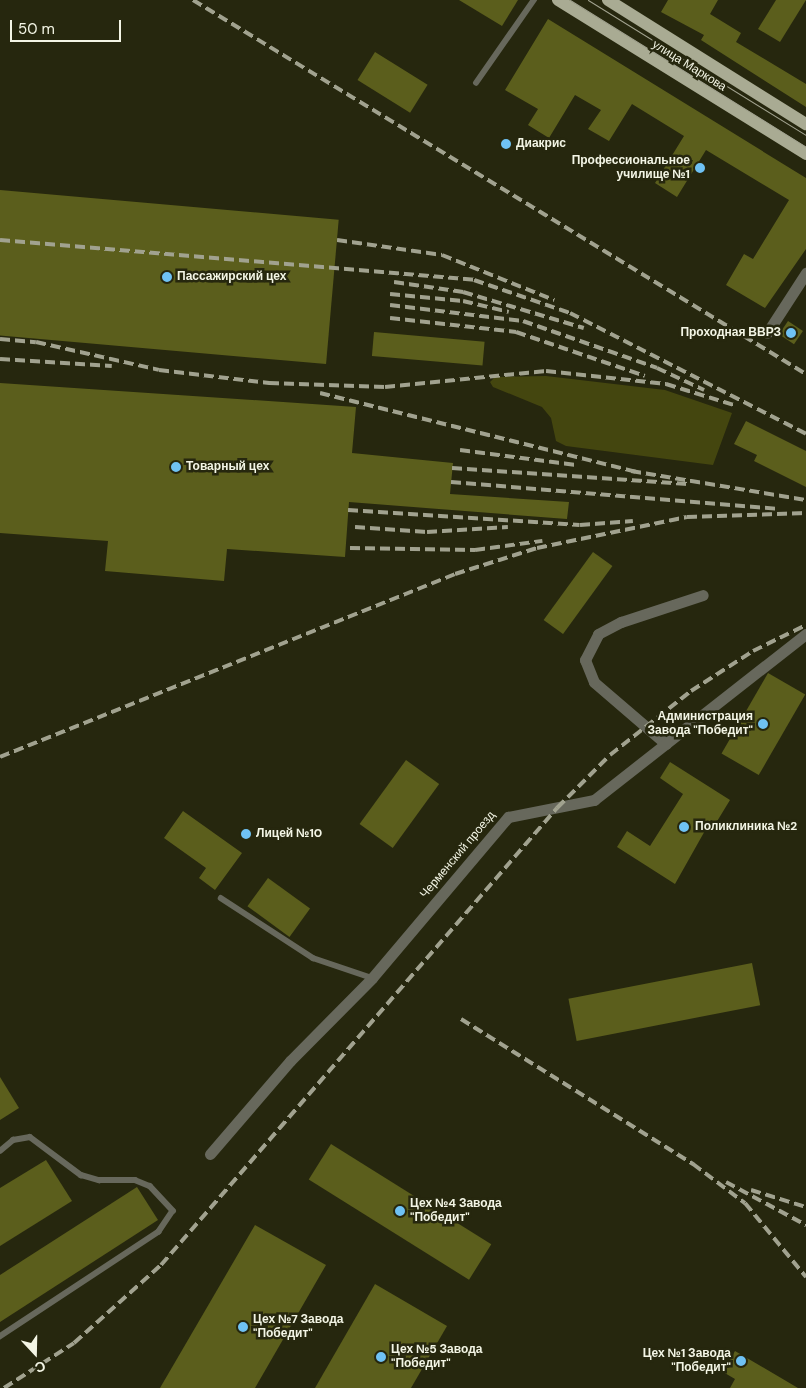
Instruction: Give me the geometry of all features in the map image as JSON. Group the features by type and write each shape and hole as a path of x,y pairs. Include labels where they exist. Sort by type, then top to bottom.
{"main road":[{"name":"улица Маркова","path":"558,0 806,154"},
{"name":"улица Маркова","path":"608,0 806,124"}],"street":[{"path":"766,333 806,273"},
{"path":"666,744 594,682 585,660 598,634 613,626 702,595"},
{"name":"Черменский проезд","path":"210,1154 290,1061 372,978 508,817 594,800 806,634"}],"lane":[{"path":"476,83 534,0"},
{"path":"221,898 313,958 372,978"},
{"path":"0,1151 13,1140 30,1137 81,1175 99,1180 135,1180 150,1186 173,1211 159,1232 0,1337"}],"shaded area":[{"path":"546,376 665,390 732,413 713,465 566,446 556,441 551,418 542,407 493,387 490,382 495,377"}],"building":[{"path":"459,0 518,0 502,26"},
{"path":"668,0 718,0 710,14 741,33 736,42 806,84 806,107 701,40 704,35 661,12"},
{"path":"776,0 806,0 780,42 758,29"},
{"path":"548,19 806,178 806,249 765,308 726,285 744,254 753,259 789,200 706,150 677,197 655,183 684,136 632,104 609,141 588,129 601,110 575,95 549,138 528,125 538,109 505,90"},
{"path":"375,52 428,85 410,113 358,80"},
{"name":"Пассажирский цех","path":"0,190 339,220 326,364 0,336"},
{"name":"Проходная ВВРЗ","path":"788,321 803,331 794,344 779,334"},
{"path":"374,332 485,342 482,366 372,356"},
{"name":"Товарный цех","path":"0,383 356,407 352,453 453,463 450,494 569,502 567,519 349,502 345,557 227,549 224,581 105,571 108,541 0,533"},
{"path":"746,421 806,451 806,487 754,461 757,455 734,444"},
{"path":"593,552 612,566 563,634 544,620"},
{"name":"Администрация Завода \"Победит\"","path":"768,673 805,694 759,775 722,754"},
{"path":"406,760 439,784 393,848 360,824"},
{"name":"Поликлиника №2","path":"670,762 730,800 716,823 711,820 675,884 617,847 627,831 650,846 683,794 660,778"},
{"path":"183,811 242,853 215,890 199,878 206,868 164,838"},
{"path":"268,878 310,909 289,937 247,906"},
{"path":"752,963 760,1005 577,1041 568,999"},
{"path":"0,1077 19,1108 0,1120"},
{"name":"Цех №4 Завода \"Победит\"","path":"331,1144 491,1244 469,1280 309,1180"},
{"path":"46,1160 72,1201 0,1246 0,1188"},
{"path":"137,1187 158,1220 0,1322 0,1275"},
{"name":"Цех №7 Завода \"Победит\"","path":"255,1225 326,1265 255,1388 160,1388"},
{"name":"Цех №5 Завода \"Победит\"","path":"375,1284 447,1326 411,1388 315,1388"},
{"name":"Цех №1 Завода \"Победит\"","path":"735,1351 798,1388 730,1388 735,1379 723,1372"}],"tram line":[{"path":"570,0 806,147"},
{"path":"588,0 806,135"}],"railway":[{"path":"193,0 806,374"},
{"path":"0,240 474,280 570,313 806,434"},
{"path":"337,240 442,255 554,300"},
{"path":"394,282 463,292 584,328"},
{"path":"390,294 463,301 509,312"},
{"path":"390,305 523,321 657,368 704,390"},
{"path":"390,318 516,332 645,376"},
{"path":"0,339 36,342 159,370 269,383 385,387 546,371 666,384 737,406"},
{"path":"0,359 112,366"},
{"path":"320,393 638,472"},
{"path":"460,450 576,465"},
{"path":"452,468 687,484"},
{"path":"631,471 806,500"},
{"path":"451,482 778,509"},
{"path":"348,510 580,525 633,521"},
{"path":"0,757 455,574 537,548 687,517 806,513"},
{"path":"355,527 427,532 508,527"},
{"path":"350,548 475,550 542,541"},
{"path":"4,1388 74,1343 161,1265 557,808 610,755 691,691 753,651 806,625"},
{"path":"461,1019 693,1164 745,1203 806,1277"},
{"path":"726,1182 806,1225"},
{"path":"751,1190 806,1207"}],"place":[{"name":"Диакрис","path":"506,144"},
{"name":"Профессиональное училище №1","path":"700,168"},
{"name":"Пассажирский цех","path":"167,277"},
{"name":"Проходная ВВРЗ","path":"791,333"},
{"name":"Товарный цех","path":"176,467"},
{"name":"Администрация Завода \"Победит\"","path":"763,724"},
{"name":"Поликлиника №2","path":"684,827"},
{"name":"Лицей №10","path":"246,834"},
{"name":"Цех №4 Завода \"Победит\"","path":"400,1211"},
{"name":"Цех №7 Завода \"Победит\"","path":"243,1327"},
{"name":"Цех №5 Завода \"Победит\"","path":"381,1357"},
{"name":"Цех №1 Завода \"Победит\"","path":"741,1361"}]}
